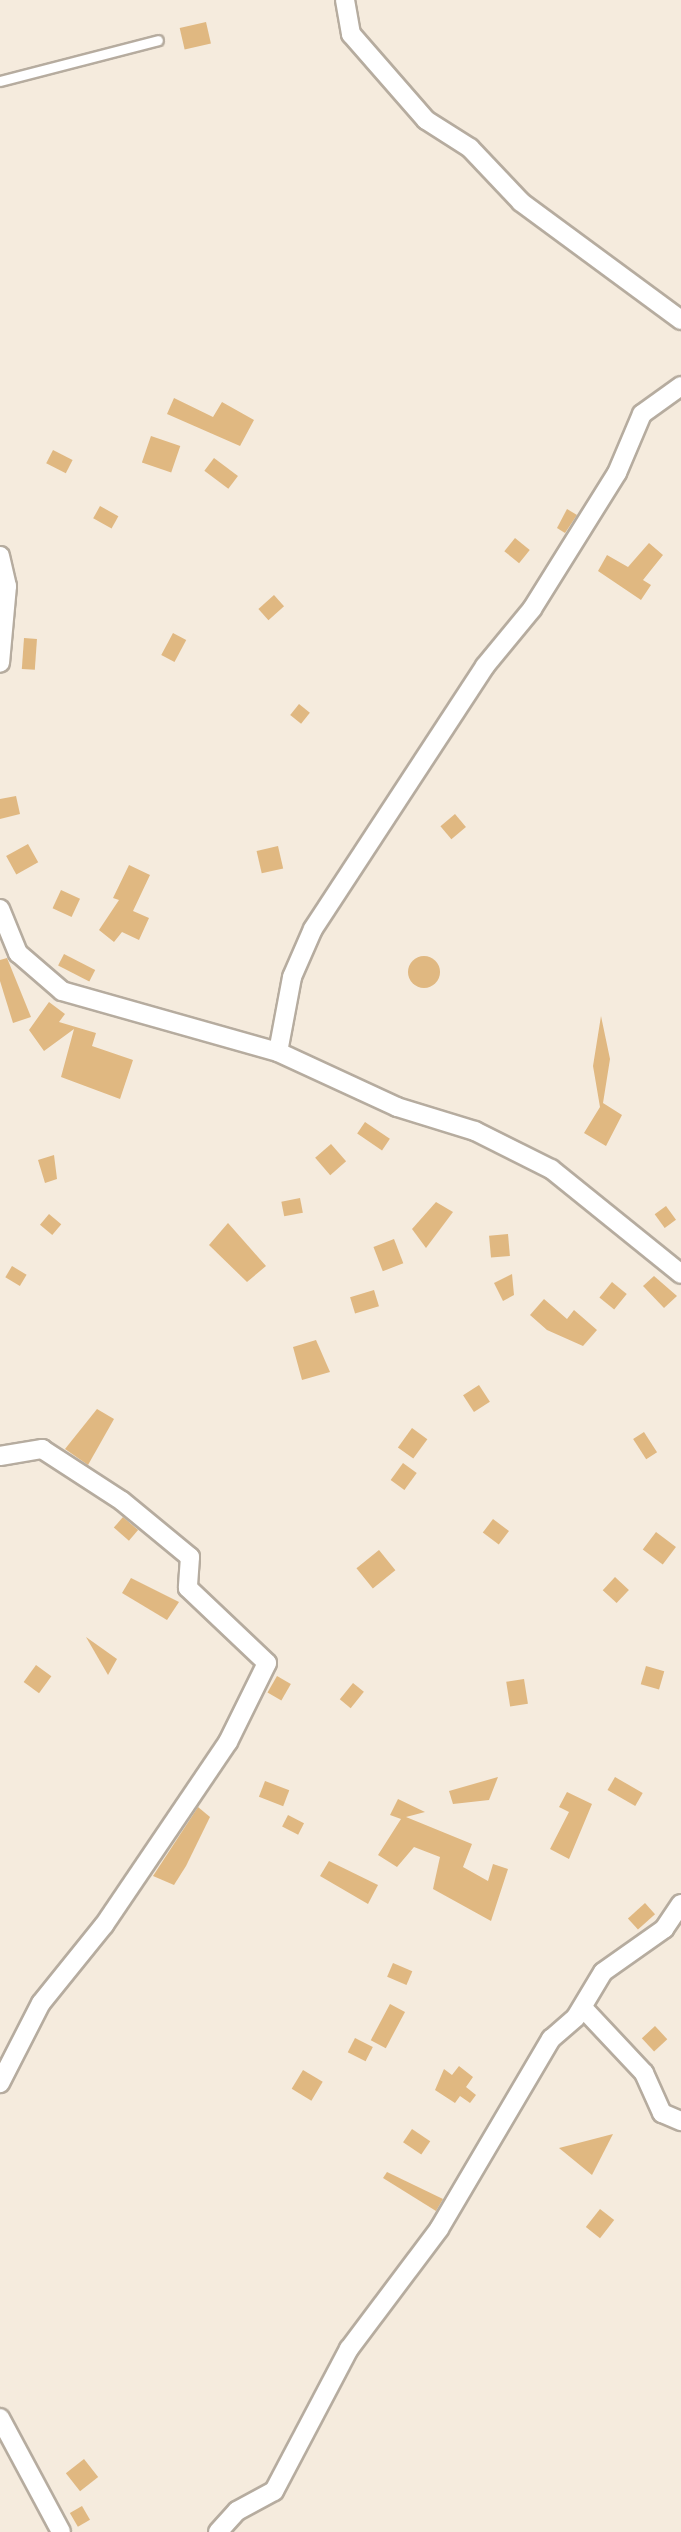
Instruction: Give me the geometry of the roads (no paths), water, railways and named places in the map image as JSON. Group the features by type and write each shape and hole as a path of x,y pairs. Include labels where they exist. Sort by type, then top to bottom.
{"street":[{"path":"345,0 351,34 426,120 470,148 521,202 681,320"},
{"path":"278,1052 292,977 313,929 485,666 532,609 617,473 642,414 681,386"},
{"path":"0,556 7,586 0,663"},
{"path":"0,909 18,953 62,991 278,1052 551,1169 681,1274"},
{"path":"0,1456 42,1449 122,1501 190,1557 188,1588 267,1663 228,1742 104,1925 41,2003 0,2083"},
{"path":"218,2532 237,2511 274,2491 349,2349 439,2229 551,2039 583,2008 603,1972 664,1929 681,1904"},
{"path":"583,2008 644,2073 662,2113 681,2121"},
{"path":"0,2418 61,2532"}],"lane":[{"path":"0,81 158,40"}]}
